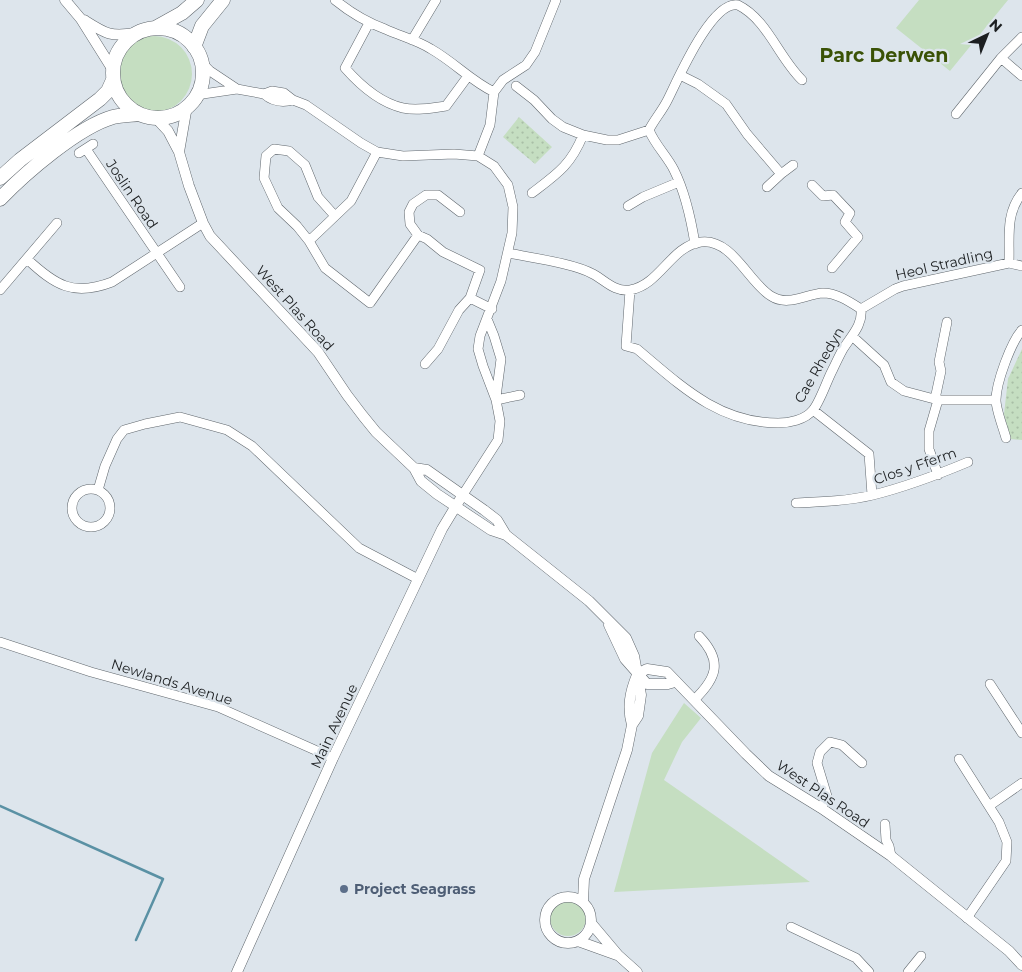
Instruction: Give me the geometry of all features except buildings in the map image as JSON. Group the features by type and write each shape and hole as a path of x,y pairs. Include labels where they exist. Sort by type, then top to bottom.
{"main road":[{"path":"0,178 108,91 116,55 124,42 136,33 154,28 182,13 197,0"},
{"path":"194,47 202,26 223,0"},
{"path":"0,199 15,184 68,141 86,129 113,117 140,114 155,117 172,115 187,106 196,95 202,79 201,62 194,47 181,34 163,28 154,28"},
{"path":"113,75 116,90 122,100 140,114"}],"street":[{"path":"65,0 81,19 113,75"},
{"path":"335,0 351,13 369,23 429,47 445,57 479,85 494,92"},
{"path":"412,40 436,0"},
{"path":"478,156 490,125 494,92 503,80 526,65 531,59 556,0"},
{"path":"516,86 534,100 552,119 563,127 583,135 607,140 618,140 649,130 665,105 696,39 715,15 731,4 736,4 756,18 770,36 786,63 802,80"},
{"path":"81,19 112,35 136,33"},
{"path":"369,23 345,68 356,80 388,103 405,108 446,106 468,76"},
{"path":"956,114 1001,58 1022,37"},
{"path":"1001,58 1022,76"},
{"path":"201,62 210,71 237,89"},
{"path":"680,75 710,91 726,104 747,134 781,174"},
{"path":"196,95 237,89 264,94 270,99 285,102 293,100 306,105 377,152 403,156 454,154 478,156 494,166 508,185 513,207 512,233 501,281 480,336 478,349 482,366 496,400 500,421 498,440 462,496"},
{"name":"West Plas Road","path":"179,152 187,106"},
{"name":"West Plas Road","path":"155,117 168,132 179,152 189,186 210,236 318,352 347,395 376,432 414,468 421,481 491,530 506,535 588,601 626,638 634,656 637,674 647,684 668,684 674,682 769,776 821,808 891,856 1020,958"},
{"path":"649,130 674,170 679,182 692,224 695,244"},
{"path":"532,193 564,168 578,147 583,135"},
{"name":"Joslin Road","path":"86,149 180,287"},
{"path":"335,216 318,196 305,165 289,151 274,149 266,156 264,178 278,208 297,226 326,268 370,303 418,234"},
{"path":"309,241 351,201 377,152"},
{"path":"767,187 793,165"},
{"path":"628,206 643,197 679,182"},
{"path":"812,185 823,196 833,195 850,213 845,222 858,237 832,268"},
{"path":"1009,263 1010,217 1013,206 1022,193"},
{"path":"425,364 438,349 459,310 470,298 480,270 443,252 418,234 410,224 409,212 414,204 426,195 438,195 460,212"},
{"path":"0,290 57,223"},
{"path":"27,259 57,283 82,289 96,288 112,282 203,223"},
{"path":"508,253 577,268 593,274 605,284 617,290 630,290 646,284 684,248 701,242 711,242 721,246 734,257 771,296 787,301 823,293 832,294 843,298 861,309"},
{"name":"Heol Stradling","path":"861,309 894,289 903,286 1009,263 1022,266"},
{"name":"Cae Rhedyn","path":"630,290 626,346 637,349 693,396 714,408 742,419 768,423 786,423 802,418 812,410 844,348 860,322 861,309"},
{"path":"470,298 492,308"},
{"path":"487,319 500,359 496,400"},
{"path":"938,475 929,449 929,431 941,371 939,362 947,322"},
{"path":"1006,438 996,400 1003,367 1022,330"},
{"path":"852,336 884,365 891,382 904,391 936,399 996,400"},
{"path":"496,400 520,395"},
{"name":"Clos y Fferm","path":"812,410 869,454 872,495"},
{"path":"98,490 105,466 117,439 124,430 180,418 227,430 252,446 358,548 418,579"},
{"name":"Clos y Fferm","path":"796,503 823,502 872,495 938,475 968,462"},
{"name":"West Plas Road","path":"414,468 427,470 498,520 506,535"},
{"path":"86,489 98,490 107,498 110,504 108,516 99,526 83,525 73,516 72,503 80,492 86,489"},
{"name":"Main Avenue","path":"237,972 333,758 442,529 462,496"},
{"path":"694,700 711,681 714,667 713,656 709,647 698,636"},
{"name":"Newlands Avenue","path":"0,642 91,672 218,707 333,758"},
{"path":"583,902 584,879 627,750 632,725 629,714 630,693 637,674"},
{"path":"990,684 1022,733"},
{"path":"821,808 827,796 817,763 820,752 830,742 842,745 862,763"},
{"path":"958,760 999,822 1007,842 1006,861 967,918"},
{"path":"989,806 1022,784"},
{"path":"885,824 886,840 891,856"},
{"path":"565,897 584,879"},
{"path":"565,897 576,898 583,902 591,915 589,930 578,941 570,943 555,939 546,928 546,912 549,906 555,900 565,897"},
{"path":"591,923 618,955 637,972"},
{"path":"791,927 856,958 869,972"},
{"path":"578,941 618,955"},
{"path":"908,972 921,956"}],"green space":[{"path":"919,0 1008,0 950,71 896,28"},
{"path":"154,36 169,39 181,47 189,59 192,74 189,89 181,101 169,109 154,112 139,109 127,101 119,89 116,74 119,59 127,47 139,39"},
{"path":"519,117 552,147 535,164 503,137"},
{"path":"1022,349 1022,440 1010,439 1004,414 1008,379"},
{"path":"684,703 701,718 682,742 664,780 810,882 614,892 652,753"},
{"path":"568,900 575,901 581,905 585,911 585,925 581,931 575,935 568,936 561,935 555,931 551,925 550,918 551,911 555,905 561,901"}],"waterway":[{"path":"0,806 163,879 136,940"}],"place":[{"name":"Project Seagrass","path":"344,889"}],"district":[{"name":"Parc Derwen","path":"884,55"}]}
